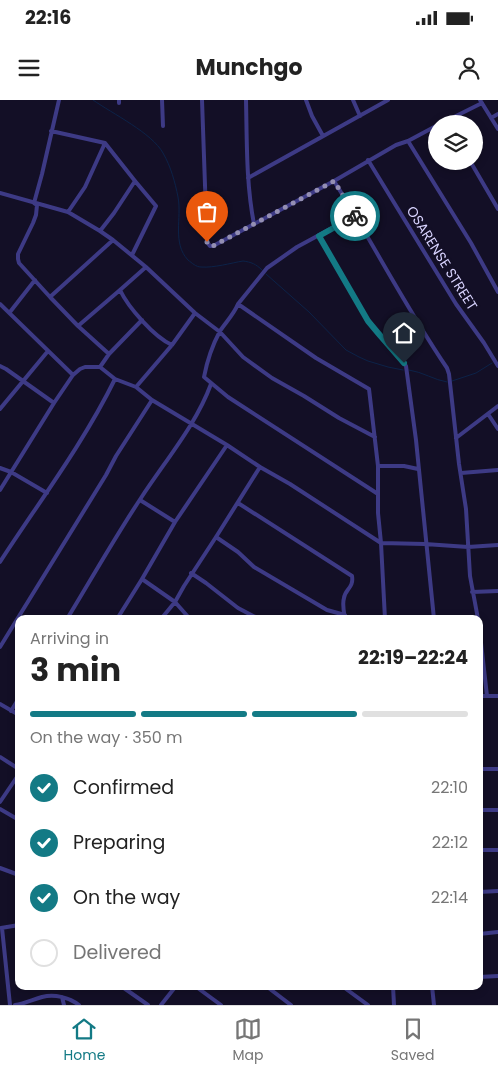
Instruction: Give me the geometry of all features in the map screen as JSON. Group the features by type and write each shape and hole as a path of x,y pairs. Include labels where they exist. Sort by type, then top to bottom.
{"street":[{"path":"34,203 59,100"},
{"path":"162,100 163,126"},
{"path":"202,100 207,242 210,246 334,181 368,160 428,130"},
{"path":"246,100 248,178 250,205 254,224"},
{"path":"306,100 322,136"},
{"path":"353,100 360,116"},
{"path":"248,178 388,100"},
{"path":"459,115 481,102 498,129"},
{"path":"491,118 498,114"},
{"path":"51,132 105,143 156,206 132,255"},
{"path":"408,141 471,243 498,292"},
{"path":"68,212 85,187 105,143"},
{"name":"OSARENSE STREET","path":"368,160 456,304 498,366"},
{"path":"475,170 498,210"},
{"path":"100,231 135,181"},
{"path":"334,181 449,374 466,509 470,576 477,615"},
{"path":"0,193 68,212 100,231 132,255 195,313 220,332 243,357 272,378 375,437"},
{"path":"34,203 37,204 36,215 17,257 19,263 78,326 109,354"},
{"path":"356,216 297,247 266,268 238,304 236,310 220,332 208,357 204,377 210,384 228,397 378,494"},
{"path":"319,236 365,316 406,366 416,440 434,615"},
{"path":"50,297 113,240"},
{"path":"78,326 146,267"},
{"path":"10,312 35,280"},
{"path":"120,290 124,300 142,320 165,342 172,345"},
{"path":"0,304 73,375"},
{"path":"238,304 316,358 370,391 378,466 378,513 385,615"},
{"path":"136,387 172,345 195,313"},
{"path":"100,367 109,354 142,320"},
{"path":"0,409 48,351"},
{"path":"0,366 54,404"},
{"path":"0,490 73,375 85,367 100,367 115,379 136,387 152,400 290,484 381,543 468,547 498,545"},
{"path":"0,562 47,493 115,379"},
{"path":"69,615 140,500 191,423 205,399 210,384"},
{"path":"20,615 152,400"},
{"path":"456,438 498,406"},
{"path":"488,414 498,429"},
{"path":"120,615 175,522 227,445"},
{"path":"378,466 418,469"},
{"path":"164,615 175,602 260,467"},
{"path":"0,468 11,472 47,493"},
{"path":"461,473 498,470"},
{"path":"140,500 175,522"},
{"path":"238,503 352,576 353,582 344,597 345,615"},
{"path":"216,537 238,552 254,567 327,610 340,615"},
{"path":"192,574 238,608 251,615"},
{"path":"142,579 175,602 186,615"},
{"path":"472,592 498,591"},
{"path":"0,648 15,624"},
{"path":"483,660 487,696"},
{"path":"483,696 498,696"},
{"path":"0,704 15,713"},
{"path":"11,711 15,704"},
{"path":"0,757 15,766"},
{"path":"483,769 498,769"},
{"path":"0,802 15,780"},
{"path":"0,809 15,818"},
{"path":"483,810 498,810"},
{"path":"483,850 498,850"},
{"path":"0,868 15,874"},
{"path":"483,892 498,892"},
{"path":"10,1005 1,929 15,925"},
{"path":"483,934 498,932"},
{"path":"483,977 498,976"},
{"path":"127,990 148,1005"},
{"path":"162,1005 173,990"},
{"path":"200,990 221,1005"},
{"path":"271,990 291,1005"},
{"path":"349,990 368,1005"},
{"path":"393,990 394,1005"},
{"path":"432,990 434,1005"},
{"path":"15,1005 21,1005 44,997 62,997 73,1000 79,1005"},
{"path":"62,997 64,1005"}],"waterway":[{"path":"93,100 141,131 163,153 176,186 179,205 180,246 188,260 194,265 206,267 243,261 258,266 262,270"},
{"path":"266,274 309,312 346,350 368,361 403,370"},
{"path":"452,381 476,373 492,363"},
{"path":"409,370 447,382"}],"way so far":[{"path":"207,242 210,246 213,246 334,181 355,216"}],"route":[{"path":"355,216 319,236 368,321 404,363"}]}
